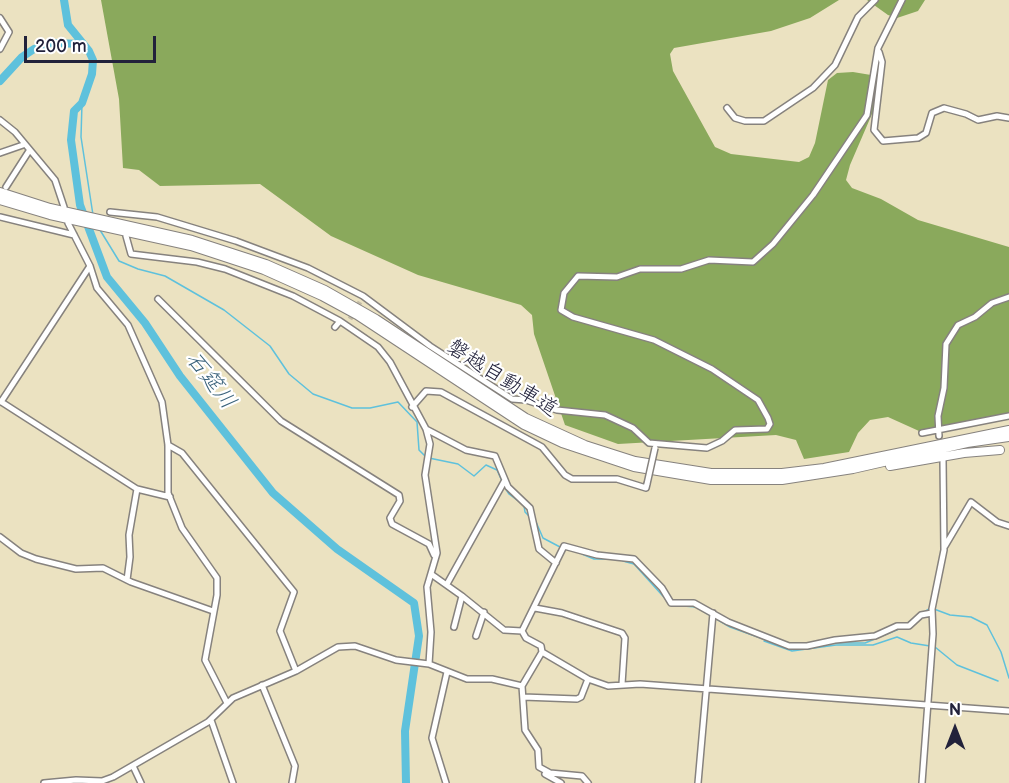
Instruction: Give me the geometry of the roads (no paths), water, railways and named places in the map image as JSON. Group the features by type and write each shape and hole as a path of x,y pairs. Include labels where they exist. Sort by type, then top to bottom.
{"highway":[{"name":"磐越自動車道","path":"3,190 68,215"},
{"name":"磐越自動車道","path":"0,200 192,240 241,254 325,290 391,329 518,414 564,437 622,457 689,471 772,474 824,468 1009,430"},
{"name":"磐越自動車道","path":"122,225 240,261 322,296 374,326 509,416 562,443 613,462 667,474 737,481 797,478 853,470 967,443 1009,436"},
{"path":"953,440 1009,424"},
{"path":"853,470 1000,450"}],"street":[{"path":"727,108 735,118 745,121 764,121 813,88 835,65 858,17 875,0"},
{"path":"122,225 157,217 236,241 308,268 363,296 430,346 512,399 526,400 556,410 605,415 633,428 646,442 655,446 707,448 722,441 735,430 766,429 770,424 758,400 712,369 648,337 597,325 561,310 561,301 568,286 578,276 617,277 640,270 681,269 709,260 753,262 773,244 807,202 867,115 878,48 902,0"},
{"path":"0,18 9,32 0,49"},
{"path":"878,48 882,62 874,130 883,141 918,138 926,133 932,113 944,108 978,120 997,116 1009,118"},
{"path":"0,120 15,132 55,180 74,235 90,266 97,288 128,325 162,402 168,445 166,481 170,497 182,528 216,575 218,586 206,663 227,703"},
{"path":"0,153 24,145"},
{"path":"3,190 29,151"},
{"path":"110,212 122,225 131,254 197,262 225,269 293,296 347,325 378,347 390,362 412,407 426,429 430,444 425,475 436,544 436,559 430,574 427,595 430,632 427,664"},
{"path":"0,217 74,235"},
{"path":"90,266 1,401 137,489 170,497"},
{"path":"360,302 363,296"},
{"path":"939,432 946,344 958,325 975,318 992,303 1009,297"},
{"path":"158,299 281,421 399,495 400,501 390,518 392,524 429,544 433,548 436,559"},
{"path":"347,325 350,319"},
{"path":"335,327 340,321"},
{"path":"412,407 426,391 441,392 542,447 565,475 572,479 616,479 646,488 655,446"},
{"path":"922,433 939,432 1009,416"},
{"path":"426,429 466,450 493,454 512,491 530,508 539,549 556,563"},
{"path":"168,445 182,453 294,592 280,631 296,671"},
{"path":"922,783 933,632 932,613 944,548 943,460"},
{"path":"447,584 505,480"},
{"path":"128,580 129,535 137,489"},
{"path":"944,548 970,503 976,504 997,522 1009,526"},
{"path":"0,537 21,553 36,560 76,569 100,567 128,580 213,611"},
{"path":"522,631 564,546 597,555 634,559 662,588 672,603 694,603 774,641 799,647 875,636 897,626 909,626 921,615 932,613"},
{"path":"430,574 484,612 506,632 522,631"},
{"path":"454,627 462,596"},
{"path":"535,608 562,613 622,633 625,638 622,684"},
{"path":"476,636 484,612"},
{"path":"698,783 713,613"},
{"path":"522,631 526,638 541,646 542,652 522,686 525,730 538,750 539,766 561,783"},
{"path":"44,783 106,781 212,720 227,703 296,671 331,649 343,646 358,646 403,661 427,664 467,679 492,679 522,686"},
{"path":"542,652 588,679 608,687 622,684 1009,711"},
{"path":"446,783 432,738 447,672"},
{"path":"522,697 577,699 581,697 588,679"},
{"path":"262,685 295,766 292,783"},
{"path":"212,720 232,783"},
{"path":"133,766 141,783"},
{"path":"543,771 582,776 588,783"}],"waterway":[{"name":"石筵川","path":"64,0 68,25 89,51 93,60 92,74 82,103 74,111 71,140 80,205 107,277 145,323 180,376 273,493 337,549 414,603 419,636 405,731 406,783"},
{"name":"石筵川","path":"0,81 22,57 34,49 51,43 83,44"},
{"path":"82,103 81,137 93,215"},
{"path":"100,230 119,261 165,276 224,310 270,346 289,374 313,394 352,408 370,408 398,402 417,422 419,450 425,456"},
{"path":"429,458 458,464 474,476 486,465 497,470 502,481"},
{"path":"504,486 509,494 521,503"},
{"path":"524,506 525,512 530,517"},
{"path":"536,522 543,538 560,547"},
{"path":"582,554 594,559 615,559"},
{"path":"623,561 634,564 671,605 696,607 730,627 783,646"},
{"path":"906,624 929,609"},
{"path":"934,609 950,615 971,617 987,625 1001,652 1009,678"},
{"path":"832,643 865,643 899,629"},
{"path":"764,641 792,651 836,645 873,645 897,637 911,643 930,646"},
{"path":"935,647 957,665 998,681"}],"tunnel":[{"path":"350,319 360,302"}]}
